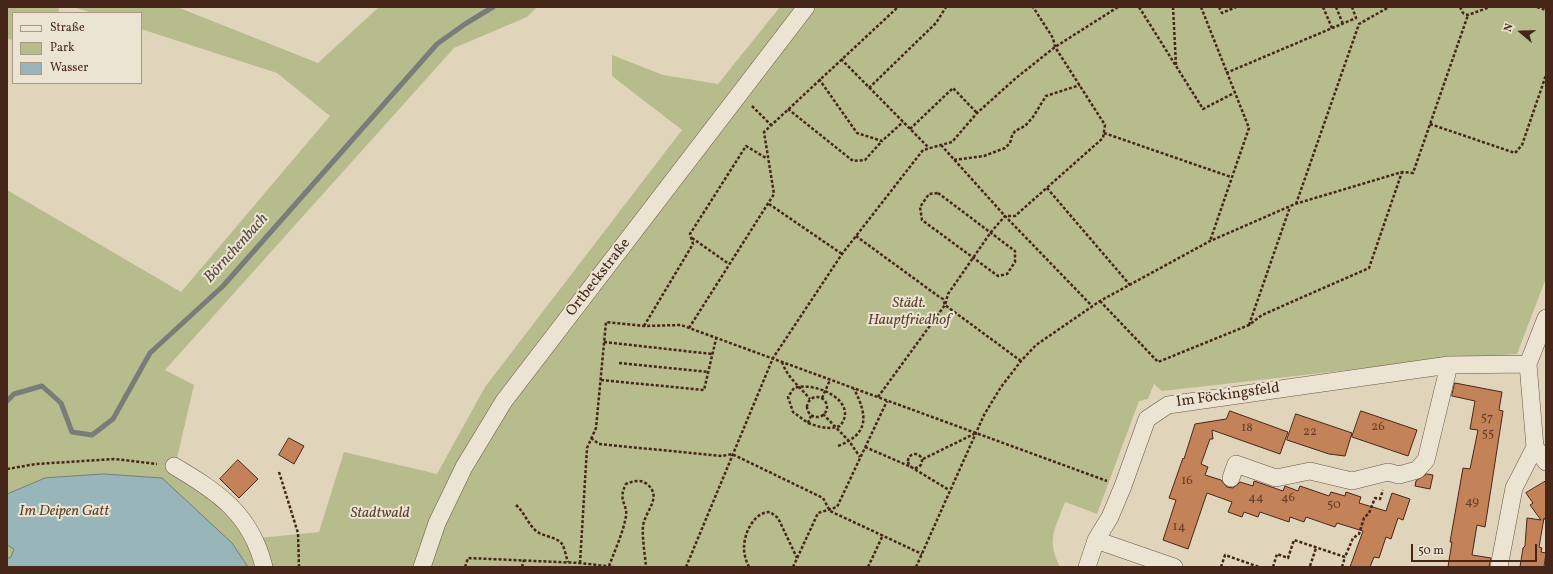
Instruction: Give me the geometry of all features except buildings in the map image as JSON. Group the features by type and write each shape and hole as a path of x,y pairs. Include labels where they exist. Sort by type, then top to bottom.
{"street":[{"name":"Ortbeckstraße","path":"422,567 436,523 464,467 504,401 806,7"},
{"path":"1546,318 1528,364 1535,447 1546,462"},
{"name":"Im Föckingsfeld","path":"1087,567 1096,540 1110,517 1123,486 1147,419 1168,405 1449,365 1528,364"},
{"path":"1231,478 1236,464 1276,478 1310,471 1352,481 1388,472 1399,475 1417,470 1426,460 1449,365"},
{"path":"1499,567 1514,488 1535,447"},
{"path":"174,466 205,484 229,503 247,527 262,558 264,567"},
{"path":"1096,540 1174,567"}],"path":[{"path":"689,328 774,194 767,159 764,132 819,79 898,7"},
{"path":"869,88 936,22 946,7"},
{"path":"1005,216 1015,216 1103,138 1104,133 1105,125 1056,47 1054,38 1032,7"},
{"path":"686,567 772,358 842,254 923,150 952,142 977,113 1016,78 1056,47 1118,7"},
{"path":"1140,7 1203,109 1234,93"},
{"path":"1173,7 1176,65"},
{"path":"1201,7 1249,128 1210,241"},
{"path":"1219,7 1222,13 1236,7"},
{"path":"1323,7 1332,28"},
{"path":"1336,7 1343,24"},
{"path":"1352,7 1359,24"},
{"path":"1296,204 1359,24 1389,7"},
{"path":"1460,7 1463,13 1468,15 1490,7"},
{"path":"1537,7 1546,10"},
{"path":"916,567 975,434 1001,387 1020,361 1036,345 1100,301 1210,241 1296,204 1402,172 1413,173 1468,15"},
{"path":"1226,73 1356,18"},
{"path":"841,59 929,148"},
{"path":"1430,124 1515,153 1522,145 1546,75"},
{"path":"819,79 857,133 882,141"},
{"path":"954,160 984,156 1006,148 1015,131 1025,126 1033,117 1046,96 1080,85"},
{"path":"910,129 953,88 977,113"},
{"path":"738,96 771,124"},
{"path":"788,109 853,160 865,160 882,141 903,122"},
{"path":"1104,133 1231,177"},
{"path":"941,145 1005,216 1092,306"},
{"path":"644,326 693,244 690,234 746,146 767,159"},
{"path":"1100,301 1158,362 1249,326 1262,315 1369,268 1402,172"},
{"path":"1047,188 1130,285"},
{"path":"938,192 992,232 1015,251 1016,262 1007,274 998,276 973,258 922,220 920,207 929,194 938,192"},
{"path":"769,204 842,254"},
{"path":"1249,326 1290,207"},
{"path":"878,397 945,305 948,294 973,258 1005,216"},
{"path":"856,236 938,296 943,300 945,305 1020,361"},
{"path":"692,238 729,264"},
{"path":"580,563 587,448 596,428 606,322 644,326 682,325 975,434 1123,486"},
{"path":"601,380 704,390 716,338"},
{"path":"604,342 712,354"},
{"path":"782,362 785,369 810,399"},
{"path":"619,363 708,372"},
{"path":"822,398 830,380"},
{"path":"799,386 825,391 839,400 844,409 844,421 840,426 836,428 822,428 808,423 796,416 788,402 788,397 791,391 799,386"},
{"path":"838,446 849,441 859,432 864,418 862,407 854,388"},
{"path":"814,397 822,398 826,402 827,407 823,414 817,418 811,416 807,410 806,406 810,399 814,397"},
{"path":"793,567 818,513 830,511 836,507 887,401"},
{"path":"823,414 849,441 860,457"},
{"path":"808,423 811,416"},
{"path":"923,459 920,455 911,455 908,464 915,469 920,467 923,459 975,434"},
{"path":"591,438 599,444 722,456 732,454 823,498 830,511 922,554"},
{"path":"865,447 911,467 949,490"},
{"path":"7,469 36,464 115,459 174,466"},
{"path":"279,472 298,533 299,567"},
{"path":"1342,567 1353,538 1359,534 1364,518 1369,513 1375,498 1380,499 1388,472"},
{"path":"609,566 626,514 623,504 623,489 626,484 640,481 646,483 651,488 654,498 643,528 646,567"},
{"path":"516,505 521,510 527,522 540,534 556,539 562,544 568,562"},
{"path":"748,567 744,549 745,539 754,521 765,512 770,512 778,518 797,558"},
{"path":"868,567 883,535"},
{"path":"1273,567 1277,554 1288,558 1294,540 1345,557"},
{"path":"1310,566 1316,548"},
{"path":"1221,567 1225,555 1258,567"},
{"path":"465,567 468,558 568,562 614,567"},
{"path":"522,567 524,560"}],"green space":[{"path":"7,7 59,7 58,12 12,12 12,40 7,39"},
{"name":"Städt. Hauptfriedhof","path":"74,7 177,7 318,63 379,7 537,7 527,17 454,48 165,370 194,385 174,471 204,487 249,539 319,532 344,452 437,474 485,387 682,130 612,76 612,55 663,75 718,84 780,7 1546,7 1546,278 1517,354 1455,358 1162,391 1154,384 1148,399 1139,401 1097,514 1065,502 1055,527 1053,542 1053,549 1060,567 7,567 7,190 181,292 330,116 277,73 142,29 142,12 89,12"}],"water":[{"name":"Im Deipen Gatt","path":"104,474 162,478 232,543 248,567 7,567 7,559 11,557 14,549 7,545 7,494 45,478"}],"waterway":[{"name":"Börnchenbach","path":"7,401 14,394 42,386 61,403 72,432 92,435 113,419 150,353 223,286 437,44 465,24 493,7"}],"park label":[{"name":"Stadtwald","path":"380,514"}]}
